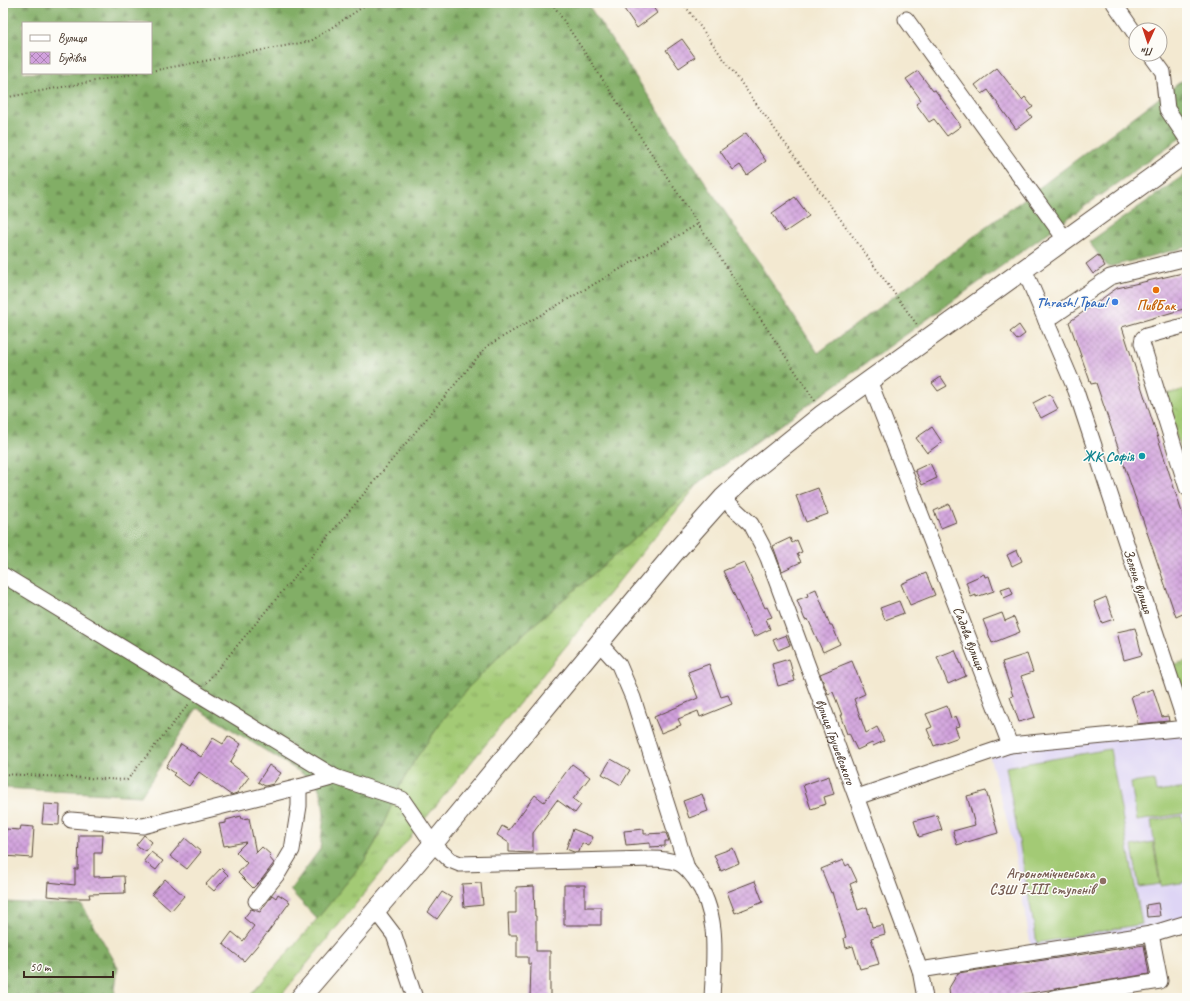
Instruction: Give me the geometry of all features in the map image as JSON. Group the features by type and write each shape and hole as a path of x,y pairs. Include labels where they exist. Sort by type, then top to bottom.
{"main road":[{"path":"300,998 434,844 675,552 723,498 752,471 823,414 1187,152"}],"street":[{"path":"1114,3 1128,23"},
{"path":"906,19 1065,239"},
{"path":"1156,62 1163,72 1167,109 1187,139"},
{"path":"1046,321 1110,277 1187,258"},
{"name":"Зелена вулиця","path":"1010,745 1187,728 1076,391 1024,269"},
{"path":"1187,325 1142,338 1142,343 1187,488"},
{"name":"Садова вулиця","path":"869,380 1010,745"},
{"name":"вулиця Грушевського","path":"723,498 750,524 762,545 920,970 925,998"},
{"path":"3,576 335,777 402,799 434,844 450,860 460,864 651,859 678,863 687,868"},
{"path":"599,643 619,664 633,698 687,868 701,888 711,913 714,939 712,998"},
{"path":"856,797 1010,745"},
{"path":"71,820 142,826 335,777"},
{"path":"256,901 279,872 292,850 300,806 299,787"},
{"path":"376,910 394,935 415,998"},
{"path":"920,970 1151,934 1187,923"},
{"path":"1053,998 1160,982 1151,934"}],"path":[{"path":"152,70 311,41 369,3"},
{"path":"552,3 823,414"},
{"path":"682,3 927,339"},
{"path":"3,98 133,74"},
{"path":"3,774 126,780 487,346 698,224"}],"shaded area":[{"name":"Агрономічненська СЗШ І-ІІІ ступенів","path":"1187,728 1187,923 1032,953 1012,839 990,758 1010,745"}],"green space":[{"path":"3,3 587,3 818,353 1187,77 1187,133 699,483 508,647 467,689 414,761 400,786 375,843 365,860 317,919 290,890 320,849 324,815 322,796 316,782 197,708 141,796 3,788"},
{"path":"1187,173 1187,247 1108,267 1089,242"},
{"path":"1187,389 1187,470 1163,395"},
{"path":"699,483 279,998 248,998 317,919 365,860 375,843 400,786 414,761 467,689 508,647"},
{"path":"1187,661 1187,728 1166,666"},
{"path":"1110,749 1142,924 1037,943 1006,767"},
{"path":"1154,780 1156,792 1187,788 1187,813 1137,821 1131,783"},
{"path":"1182,816 1187,847 1187,882 1161,886 1151,821"},
{"path":"1153,842 1160,884 1139,887 1132,846"},
{"path":"3,902 82,905 118,967 114,998 3,998"}],"building":[{"path":"620,3 650,3 657,13 637,28"},
{"path":"682,39 695,57 679,68 666,50"},
{"path":"997,68 1022,100 1025,97 1033,107 1027,111 1032,117 1016,129 988,90 982,94 975,85"},
{"path":"918,71 933,91 935,90 961,126 947,136 934,119 929,122 916,104 921,100 906,79"},
{"path":"746,133 766,161 747,175 740,165 733,170 720,151"},
{"path":"795,197 809,216 785,232 772,213"},
{"path":"1098,255 1105,266 1093,274 1086,264"},
{"name":"ЖК Софія","path":"1187,272 1187,308 1122,327 1187,528 1187,612 1176,617 1096,383 1091,384 1069,322 1117,288"},
{"path":"1019,325 1025,334 1017,340 1010,332"},
{"path":"941,377 947,386 938,391 932,383"},
{"path":"1050,394 1058,409 1041,418 1033,403"},
{"path":"932,427 942,442 927,453 916,438"},
{"path":"930,463 937,478 922,485 915,470"},
{"path":"818,488 828,514 806,522 796,496"},
{"path":"949,504 956,522 941,528 934,511"},
{"path":"790,538 792,543 797,540 802,552 797,554 801,562 782,571 773,546"},
{"path":"1017,550 1022,561 1012,566 1007,555"},
{"path":"744,562 765,608 767,607 772,617 766,619 770,629 754,637 723,571"},
{"path":"926,573 935,595 910,605 901,584"},
{"path":"984,574 985,577 989,576 994,591 976,597 976,595 971,597 966,582"},
{"path":"1010,586 1013,594 1004,598 1001,589"},
{"path":"816,589 830,625 832,625 840,644 823,652 808,619 805,620 797,600 808,596 807,593"},
{"path":"1106,597 1114,619 1102,623 1094,602"},
{"path":"899,601 904,613 885,620 880,608"},
{"path":"1002,613 1005,621 1014,617 1020,632 992,643 983,620"},
{"path":"1135,628 1142,655 1124,660 1117,632"},
{"path":"786,635 790,645 778,650 773,640"},
{"path":"955,650 966,676 948,684 937,657"},
{"path":"1027,654 1033,672 1021,676 1035,717 1019,722 1010,697 1013,696 1002,662"},
{"path":"789,659 795,681 778,686 772,664"},
{"path":"852,661 865,694 854,699 866,733 877,727 884,741 873,746 872,743 857,750 849,733 847,734 840,715 842,715 833,692 828,694 820,674"},
{"path":"709,664 721,697 728,695 732,704 700,717 698,711 678,719 681,725 661,733 654,717 698,698 688,672"},
{"path":"1153,689 1162,717 1168,716 1169,721 1137,724 1138,719 1131,696"},
{"path":"947,706 951,718 956,716 960,726 955,727 959,737 934,746 927,729 932,727 926,714"},
{"path":"228,736 241,744 230,763 249,777 237,793 231,795 199,772 189,786 173,775 175,773 166,767 181,744 201,757 213,738 223,744"},
{"path":"611,759 630,770 621,785 602,774"},
{"path":"572,764 590,777 573,799 581,805 575,813 557,800 533,833 533,853 509,852 509,843 497,835 502,826 509,830 535,795 544,802"},
{"path":"269,765 281,773 273,784 265,786 258,782"},
{"path":"829,776 834,794 824,797 826,804 811,809 803,785"},
{"path":"986,791 998,833 957,845 953,831 975,825 967,796"},
{"path":"702,794 708,811 689,818 683,801"},
{"path":"44,804 60,805 59,825 42,824"},
{"path":"937,815 942,830 919,837 914,821"},
{"path":"241,816 242,819 249,818 256,853 262,847 271,855 269,857 274,863 253,888 238,873 247,863 236,852 246,842 224,846 219,824 226,823 226,820"},
{"path":"21,826 34,827 32,858 4,856 6,829 20,830"},
{"path":"573,829 593,837 589,846 582,843 579,852 566,849"},
{"path":"644,829 644,834 666,833 669,841 665,841 665,846 650,847 650,843 626,845 624,831"},
{"path":"79,835 103,835 102,853 94,853 94,877 124,876 125,893 89,894 90,898 47,896 48,882 75,885 75,869 78,869"},
{"path":"144,835 152,842 145,851 136,845"},
{"path":"185,838 201,852 187,869 170,856"},
{"path":"733,848 739,863 721,871 714,855"},
{"path":"151,852 163,861 156,870 144,861"},
{"path":"843,860 846,866 849,864 857,881 850,884 858,910 867,907 872,927 883,925 885,934 871,938 879,964 860,969 853,946 846,948 844,938 846,937 833,892 831,893 821,869"},
{"path":"221,868 228,875 214,891 206,884"},
{"path":"165,879 184,896 171,911 152,894"},
{"path":"755,881 763,902 735,913 727,892"},
{"path":"481,883 483,905 464,907 462,884"},
{"path":"564,885 585,885 585,907 601,907 601,925 564,925"},
{"path":"534,886 536,951 550,951 550,998 530,998 531,964 528,964 528,957 517,957 517,935 509,935 508,913 516,913 516,887"},
{"path":"442,892 452,898 437,919 428,912"},
{"path":"278,894 290,902 262,940 244,961 223,944 232,932 243,941 254,926 244,918 251,909 260,912 272,895 276,898"},
{"path":"1158,903 1160,916 1147,917 1146,905"},
{"path":"1144,945 1149,974 999,998 950,998 949,988 958,973"}],"place":[{"name":"ПивБак","path":"1156,290"},
{"name":"Thrash! Траш!","path":"1115,302"},
{"name":"ЖК Софія","path":"1142,456"},
{"name":"Агрономічненська СЗШ І-ІІІ ступенів","path":"1103,881"}]}
